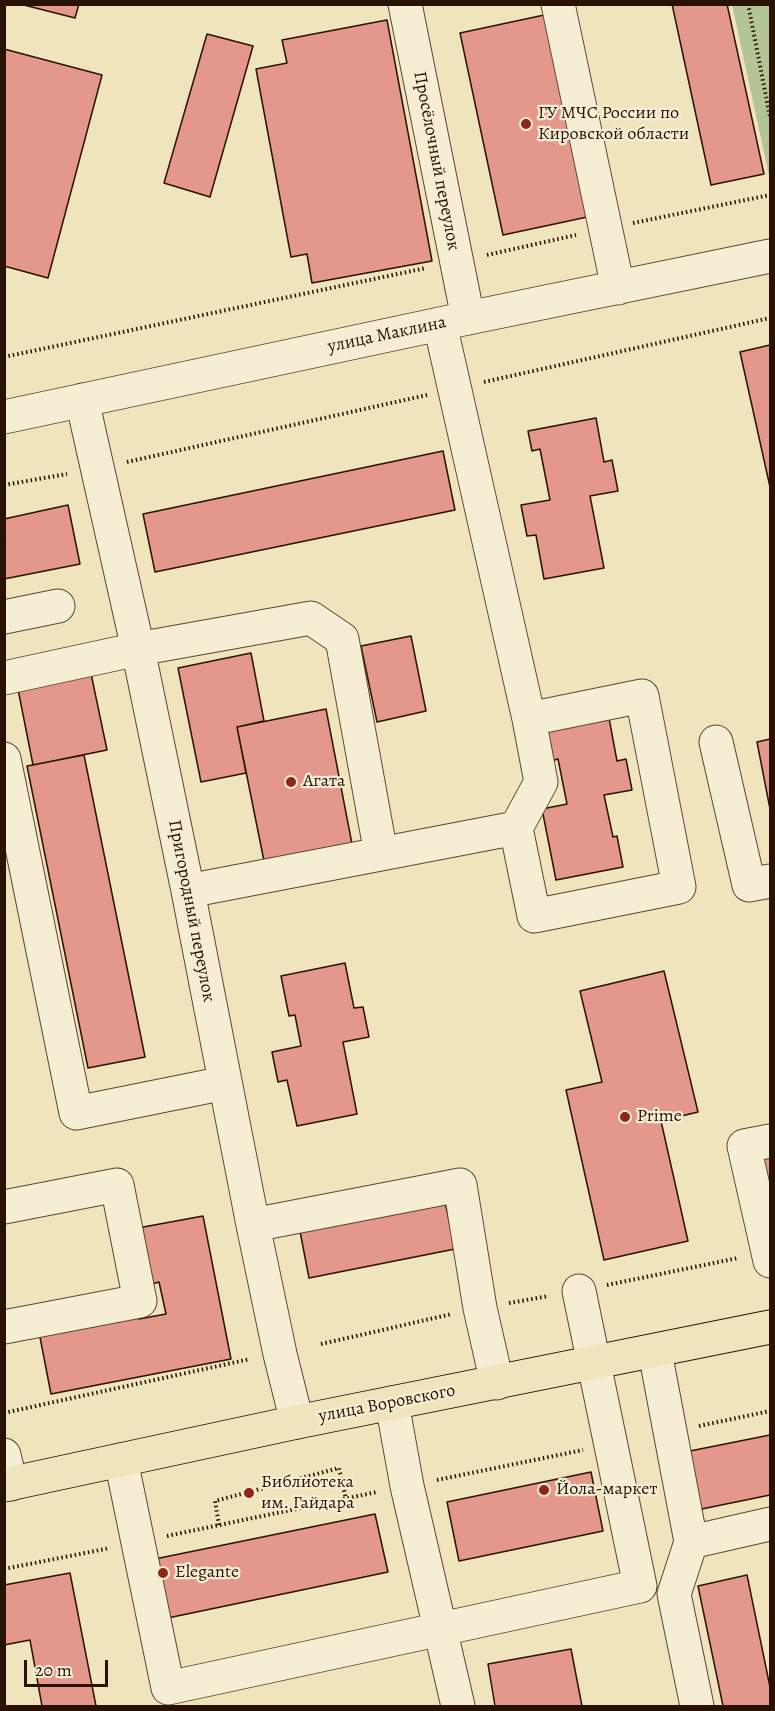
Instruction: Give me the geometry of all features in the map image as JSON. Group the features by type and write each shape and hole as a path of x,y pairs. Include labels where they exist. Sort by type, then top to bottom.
{"main road":[{"name":"улица Воровского","path":"7,1475 121,1460 297,1422 771,1328"}],"street":[{"name":"Просёлочный переулок","path":"405,4 456,262 455,389 542,782 516,828"},
{"path":"558,4 618,288"},
{"name":"улица Маклина","path":"4,417 771,256"},
{"name":"Пригородный переулок","path":"82,400 138,650 253,1225 297,1422"},
{"path":"4,617 58,606"},
{"path":"4,678 311,618 342,639 381,854"},
{"path":"188,891 516,828 534,916 680,887 642,696 529,719"},
{"path":"716,742 749,885 771,881"},
{"path":"4,759 76,1113 225,1083"},
{"path":"771,1141 744,1146 771,1260"},
{"path":"4,1207 117,1185 140,1301 4,1327"},
{"path":"253,1225 460,1185 480,1308 497,1383"},
{"path":"121,1460 136,1542 170,1697 441,1629 640,1586 579,1292"},
{"path":"655,1352 691,1542 674,1594 698,1707"},
{"path":"392,1403 407,1486 458,1707"},
{"path":"691,1542 771,1524"}],"path":[{"path":"748,4 771,117"},
{"path":"4,357 771,195"},
{"path":"4,484 97,468 771,318"},
{"path":"321,1344 480,1308 579,1292 733,1259"},
{"path":"4,1413 257,1358"},
{"path":"702,1425 771,1411"},
{"path":"4,1569 609,1444"},
{"path":"219,1525 215,1501 339,1468 346,1499"}],"green space":[{"path":"732,5 770,5 770,180"}],"building":[{"path":"20,4 79,4 75,18"},
{"path":"672,4 727,4 764,174 711,185"},
{"name":"ГУ МЧС России по Кировской области","path":"549,14 592,216 503,235 460,33"},
{"path":"387,20 432,261 312,283 307,254 291,257 256,69 287,63 282,40"},
{"path":"207,34 253,46 210,197 164,183"},
{"path":"4,49 102,75 48,278 4,266"},
{"path":"770,345 770,487 740,352"},
{"path":"596,418 604,462 612,460 618,491 590,496 604,568 544,579 536,535 527,536 521,505 550,500 540,449 532,451 528,431"},
{"path":"443,451 455,510 155,572 143,514"},
{"path":"68,505 80,564 4,579 4,519"},
{"path":"411,636 426,711 377,722 361,646"},
{"path":"251,653 264,721 237,727 246,773 201,782 178,668"},
{"path":"89,664 107,750 33,765 16,679"},
{"path":"326,709 352,844 264,861 237,727"},
{"path":"609,718 617,761 626,759 632,790 604,795 613,837 617,836 623,867 556,880 542,809 567,804 558,759 551,761 545,730"},
{"path":"770,739 770,809 757,742"},
{"path":"84,755 145,1057 88,1068 27,766"},
{"path":"345,963 354,1008 363,1007 369,1037 343,1042 357,1114 297,1126 287,1080 278,1082 272,1052 301,1046 295,1015 289,1016 281,976"},
{"name":"Prime","path":"664,971 698,1112 661,1121 688,1241 604,1260 566,1090 602,1082 580,991"},
{"path":"770,1154 770,1197 762,1156"},
{"path":"443,1192 455,1249 309,1278 298,1221"},
{"path":"203,1216 231,1359 51,1394 38,1327 137,1308 139,1319 166,1314 159,1282 149,1285 138,1228"},
{"path":"770,1435 770,1495 697,1510 685,1452"},
{"path":"591,1472 603,1531 459,1561 447,1502"},
{"path":"375,1514 388,1572 163,1619 150,1560"},
{"path":"70,1573 96,1706 42,1706 30,1640 4,1645 4,1585"},
{"path":"747,1575 770,1687 770,1706 723,1706 698,1586"},
{"path":"571,1649 582,1706 495,1706 488,1664"}],"place":[{"name":"ГУ МЧС России по Кировской области","path":"526,124"},
{"name":"Агата","path":"291,782"},
{"name":"Prime","path":"625,1117"},
{"name":"Йола-маркет","path":"544,1490"},
{"name":"Библиотека им. Гайдара","path":"249,1493"},
{"name":"Elegante","path":"163,1573"}]}
